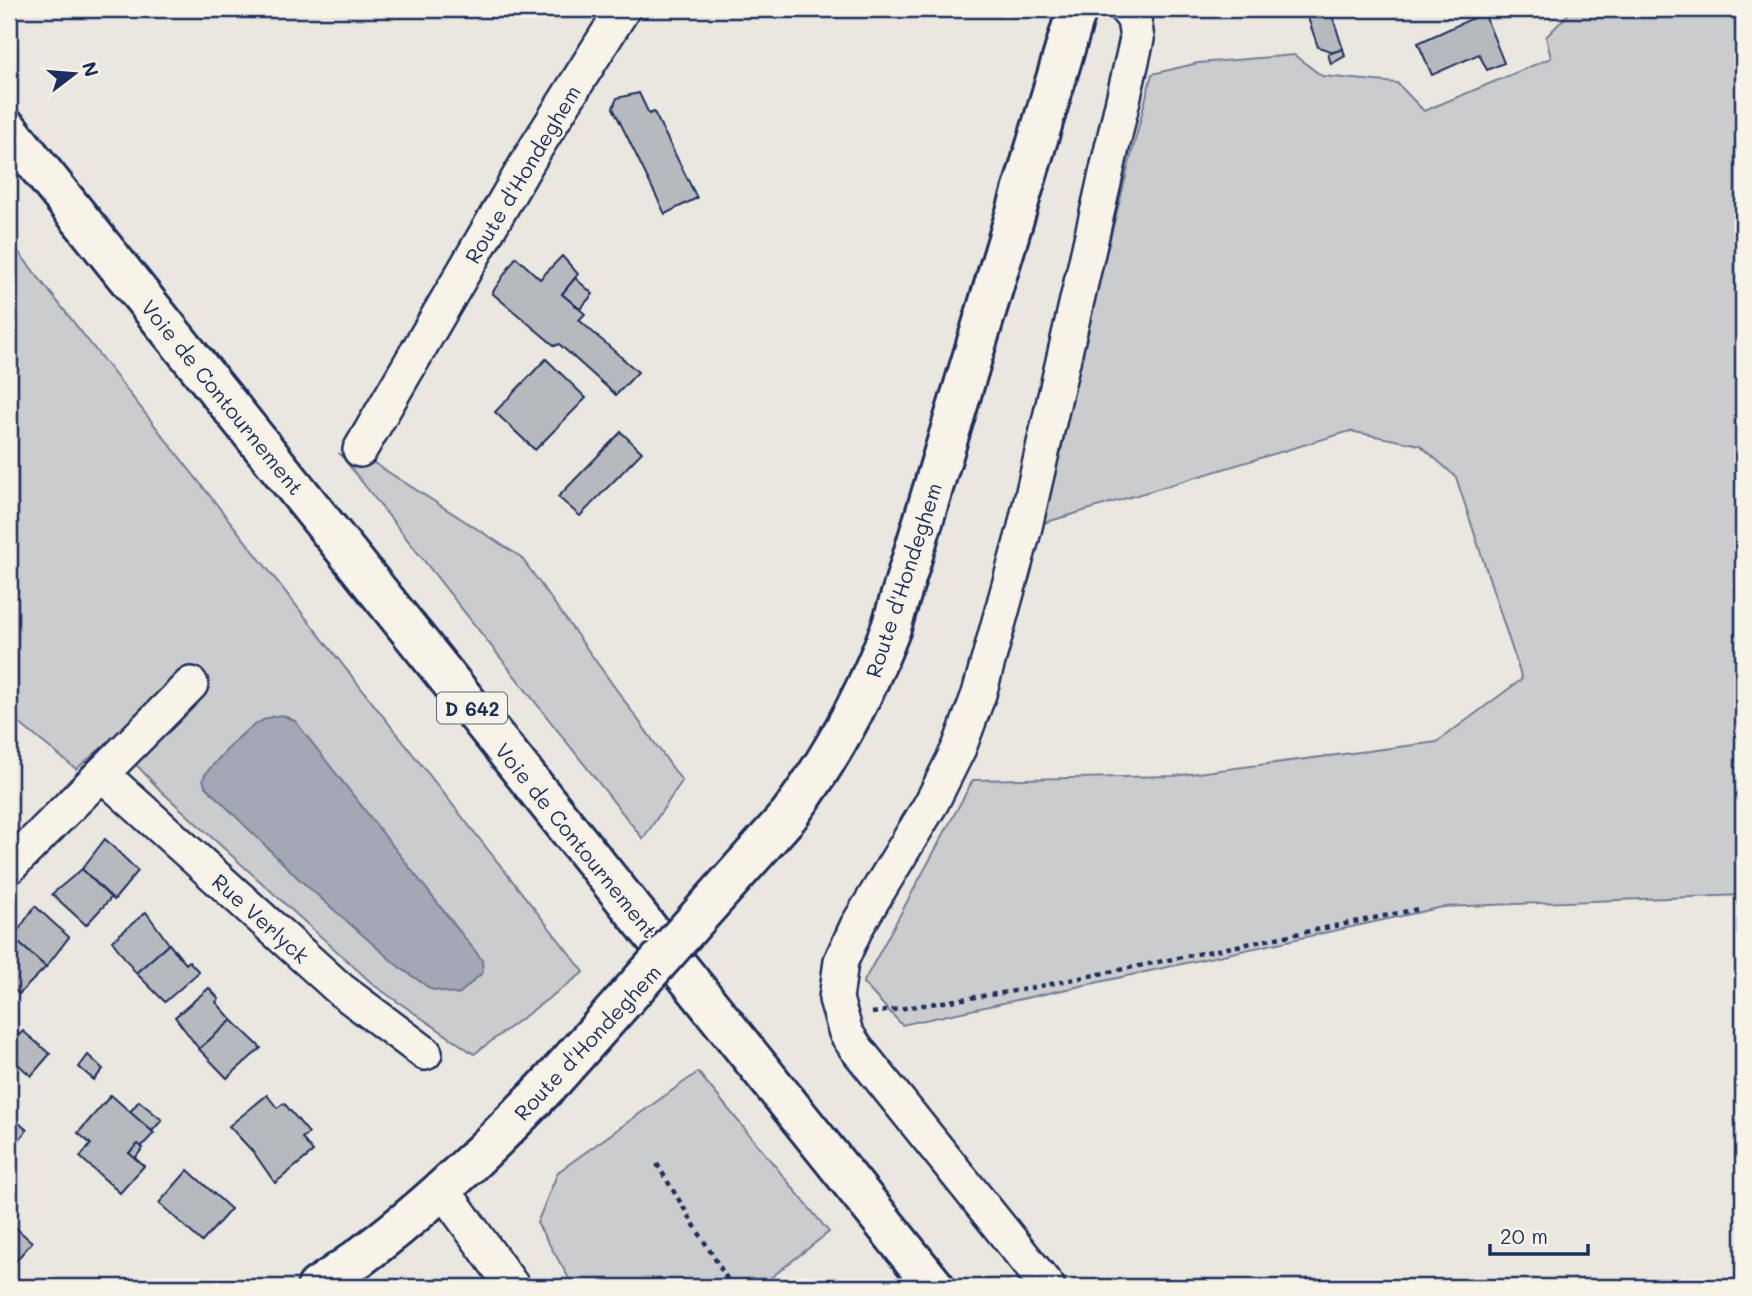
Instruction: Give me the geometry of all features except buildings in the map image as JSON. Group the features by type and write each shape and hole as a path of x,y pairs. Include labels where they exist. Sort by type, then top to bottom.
{"main road":[{"name":"Route d'Hondeghem","path":"317,1287 389,1236 443,1190 554,1079 789,815 847,726 866,691 891,628 1077,9"},
{"name":"Voie de Contournement","path":"9,130 935,1287"}],"street":[{"name":"Route d'Hondeghem","path":"360,450 534,151 623,9"},
{"path":"1048,1287 856,1048 840,1018 836,999 841,961 857,926 947,773 969,723 997,637 1024,531 1137,38 1134,19 1126,9"},
{"path":"9,867 191,684"},
{"name":"Rue Verlyck","path":"102,774 341,990 425,1053"},
{"path":"443,1190 513,1287"}],"path":[{"path":"840,1018 1021,990 1418,909"},
{"path":"657,1164 732,1287"}],"shaded area":[{"path":"1573,9 1743,9 1743,895 1443,907 902,1025 863,983 973,780 1174,776 1437,742 1522,679 1456,477 1420,445 1350,431 1037,525 1152,74 1198,63 1294,55 1322,76 1397,83 1424,111 1551,58 1546,37"},
{"path":"9,240 584,972 474,1054 375,986 161,791 112,739 76,769 9,715"},
{"path":"340,454 374,463 521,557 682,781 643,839"},
{"path":"282,715 295,721 482,960 483,972 458,995 431,989 399,967 299,879 205,786 203,779 206,773 240,736 260,722"},
{"path":"698,1072 829,1232 759,1287 574,1287 537,1223 558,1172"}]}
